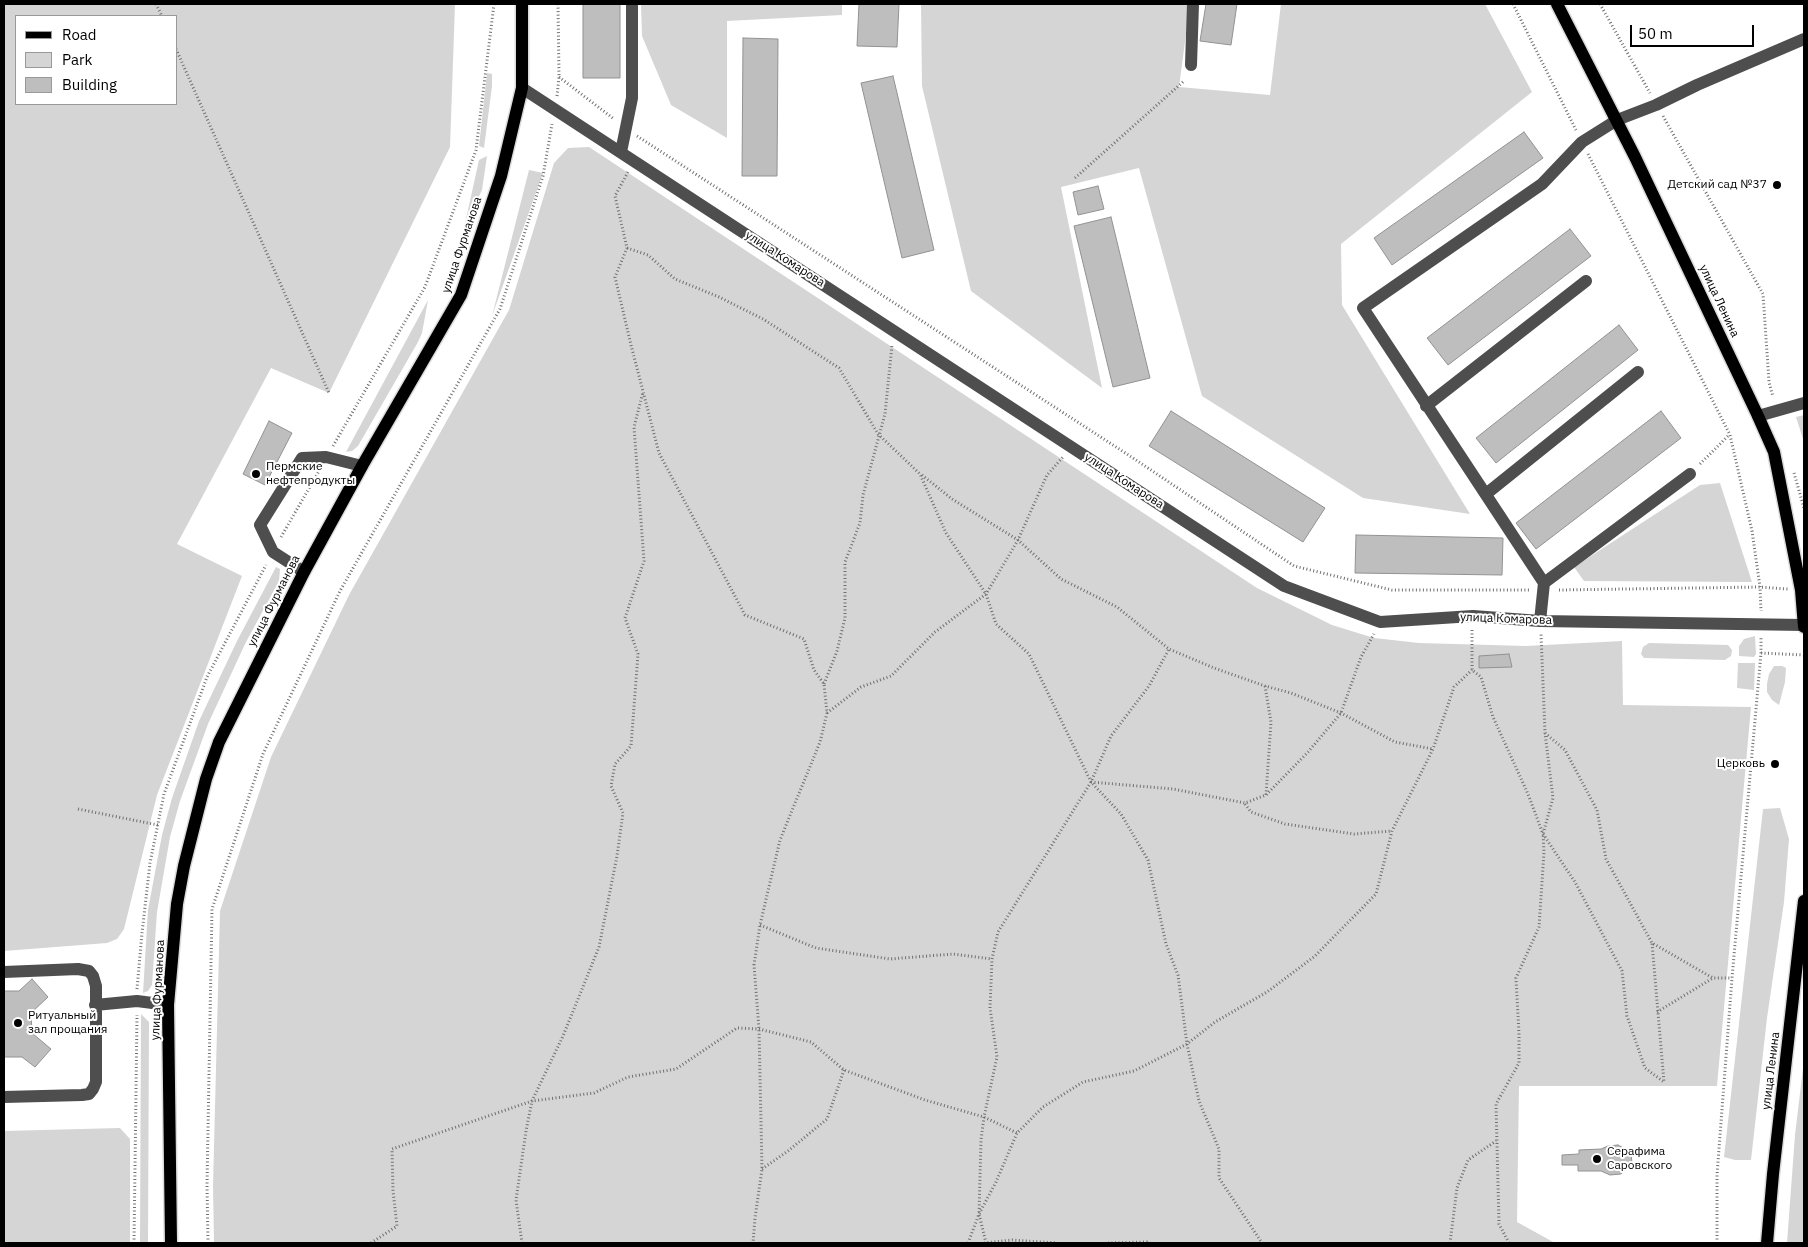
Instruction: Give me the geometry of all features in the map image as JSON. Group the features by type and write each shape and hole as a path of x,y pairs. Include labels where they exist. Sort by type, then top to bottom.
{"main road":[{"name":"улица Фурманова","path":"170,1243 168,1005 177,904 184,866 206,779 219,742 304,572 362,466 461,295 501,176 522,88 522,4"},
{"name":"улица Ленина","path":"1557,4 1617,120 1774,452 1801,590 1804,626"},
{"name":"улица Ленина","path":"1767,1243 1804,901"}],"street":[{"path":"621,152 632,98 632,4"},
{"path":"1191,65 1193,4"},
{"path":"1540,621 1544,587 1486,494 1426,406 1363,308 1542,184 1582,142 1617,120 1656,105 1697,85 1804,39"},
{"name":"улица Комарова","path":"522,88 635,160 1284,586 1380,622 1472,616 1540,621 1804,626"},
{"path":"1426,406 1586,281"},
{"path":"1486,494 1638,372"},
{"path":"1758,416 1804,403"},
{"path":"304,572 273,552 260,525 302,458 326,457 362,466"},
{"path":"1544,587 1690,474"},
{"path":"4,972 78,969 88,971 94,976 96,986 96,1082 94,1089 89,1094 4,1096"},
{"path":"95,1005 137,1001 168,1005"}],"path":[{"path":"208,1243 212,908 263,754 340,591 500,309 543,176 559,77 558,4"},
{"path":"1512,4 1730,435 1752,531 1760,587"},
{"path":"1600,4 1763,294 1769,382 1776,410"},
{"path":"178,53 329,393"},
{"path":"559,77 626,127 1294,566 1392,590 1544,587 1760,587 1801,590"},
{"path":"1075,178 1184,81"},
{"path":"635,160 615,196 627,248 615,277 660,453 744,614 804,639 814,670 824,684"},
{"path":"627,248 648,255 675,280 719,297 763,319 839,368 878,434 920,474 952,499 1018,540 1061,579 1117,607 1169,649 1214,668 1291,693 1341,713 1395,742 1433,749"},
{"path":"753,1243 762,1169 759,1029 754,965 760,925 780,840 820,742 827,713 824,684 837,651 845,618 845,562 860,523 863,495 878,434 885,414 893,330"},
{"path":"522,1243 516,1200 532,1101 563,1036 599,946 617,856 623,813 611,786 615,764 631,746 638,654 626,618 644,562 634,427 643,391"},
{"path":"1690,474 1730,435"},
{"path":"827,713 861,687 891,676 935,632 986,594 1018,540 1047,475 1072,447"},
{"path":"1794,472 1804,508"},
{"path":"920,474 946,533 986,594 996,624 1029,654 1091,782 1121,814 1148,860 1166,944 1178,975 1187,1044 1198,1101 1219,1149 1219,1178 1262,1243"},
{"path":"968,1243 979,1214 996,1182 1017,1133 1043,1107 1084,1082 1134,1071 1187,1044 1215,1022 1268,992 1316,956 1376,894 1392,831 1433,749 1454,687 1472,670 1472,616"},
{"path":"1509,1243 1500,1224 1496,1104 1519,1063 1516,978 1539,926 1544,852 1543,834 1553,798 1546,733 1540,621"},
{"path":"1091,782 1173,789 1245,804 1266,795 1308,752 1341,713 1360,657 1380,622"},
{"path":"1057,1243 1012,1240 985,1243 979,1214 981,1140 997,1057 990,1008 992,959 998,932 1039,869 1091,782 1111,736 1149,686 1169,649"},
{"path":"1717,1243 1717,1175 1732,978 1761,654 1804,655"},
{"path":"1472,670 1481,677 1493,717 1528,794 1543,834 1575,882 1622,971 1627,1016 1646,1068 1664,1082 1652,943 1606,859 1597,810 1566,750 1546,733"},
{"path":"1265,686 1271,722 1266,795"},
{"path":"1245,804 1251,812 1285,824 1354,834 1392,831"},
{"path":"78,809 158,825"},
{"path":"760,925 816,948 890,959 953,954 992,959"},
{"path":"1652,943 1713,978 1732,978"},
{"path":"1657,1012 1713,978"},
{"path":"371,1243 397,1226 393,1191 392,1149 532,1101 594,1093 628,1077 676,1069 737,1028 759,1029 811,1042 844,1070 926,1100 984,1117 1017,1133"},
{"path":"762,1169 827,1120 844,1070"},
{"path":"1450,1243 1457,1188 1468,1160 1496,1141"},
{"path":"1108,1243 1150,1243"}],"green space":[{"path":"4,4 455,4 450,147 329,393 271,368 177,544 242,576 157,795 124,929 117,939 107,943 4,951"},
{"path":"641,4 842,4 842,15 727,21 727,138 671,105 642,36"},
{"path":"921,4 1190,4 1179,87 1270,95 1281,4 1485,4 1532,92 1341,244 1342,305 1470,514 1363,498 1202,396 1139,168 1061,187 1102,388 971,291 922,86"},
{"path":"487,73 492,74 492,86 484,148 479,146"},
{"path":"589,147 1257,588 1332,625 1374,638 1419,643 1526,646 1622,641 1623,705 1751,707 1717,1086 1519,1086 1517,1222 1555,1243 214,1243 213,1186 220,911 271,757 349,595 509,310 554,163 568,148"},
{"path":"487,156 482,190 464,228 479,160"},
{"path":"529,170 543,173 492,316"},
{"path":"428,300 422,333 418,342 358,446 352,451 346,452"},
{"path":"1804,415 1804,442 1796,417"},
{"path":"1720,483 1752,582 1584,581 1574,567 1700,485"},
{"path":"276,567 280,569 279,581 245,644 208,724 180,801 170,837 157,912 152,985 148,991 143,993 148,910 162,835 172,798 199,721 237,641"},
{"path":"1755,636 1756,654 1754,657 1739,656 1739,646 1744,639"},
{"path":"1649,643 1728,645 1732,650 1731,656 1725,660 1644,658 1641,654 1643,647"},
{"path":"1738,663 1755,663 1754,690 1737,688"},
{"path":"1774,666 1786,668 1785,682 1779,705 1772,700 1767,692 1769,674"},
{"path":"1780,808 1789,839 1784,902 1767,1018 1751,1160 1735,1160 1724,1157 1763,809"},
{"path":"141,1014 149,1022 148,1243 140,1243"},
{"path":"1804,1060 1804,1243 1787,1243 1795,1135"},
{"path":"120,1128 130,1139 130,1243 4,1243 4,1131"}],"building":[{"path":"583,4 620,4 620,78 583,78"},
{"path":"859,4 899,4 897,47 857,46"},
{"path":"1206,4 1237,4 1231,45 1200,41"},
{"path":"743,38 778,39 777,176 742,176"},
{"path":"893,76 934,250 902,258 861,83"},
{"path":"1524,132 1543,158 1392,265 1374,238"},
{"path":"1098,186 1104,209 1078,215 1073,192"},
{"path":"1111,217 1150,378 1113,387 1074,226"},
{"path":"1570,229 1591,256 1448,365 1427,338"},
{"path":"1619,325 1638,350 1496,463 1476,438"},
{"path":"1171,411 1325,508 1303,542 1149,446"},
{"path":"1661,411 1681,438 1536,549 1516,523"},
{"path":"269,421 292,433 265,485 243,474"},
{"path":"1356,535 1503,538 1502,575 1355,573"},
{"path":"1509,654 1512,667 1479,668 1479,656"},
{"name":"Ритуальный зал прощания","path":"32,979 48,997 31,1013 32,1033 51,1049 35,1067 22,1057 4,1057 4,991 19,991"},
{"name":"Серафима Саровского","path":"1618,1145 1631,1152 1632,1164 1621,1174 1610,1175 1601,1171 1578,1171 1578,1165 1562,1165 1562,1155 1579,1154 1579,1150 1601,1149"}],"place":[{"name":"Детский сад №37","path":"1777,185"},
{"name":"Пермские нефтепродукты","path":"256,474"},
{"name":"Церковь","path":"1775,764"},
{"name":"Ритуальный зал прощания","path":"18,1023"},
{"name":"Серафима Саровского","path":"1597,1159"}]}
